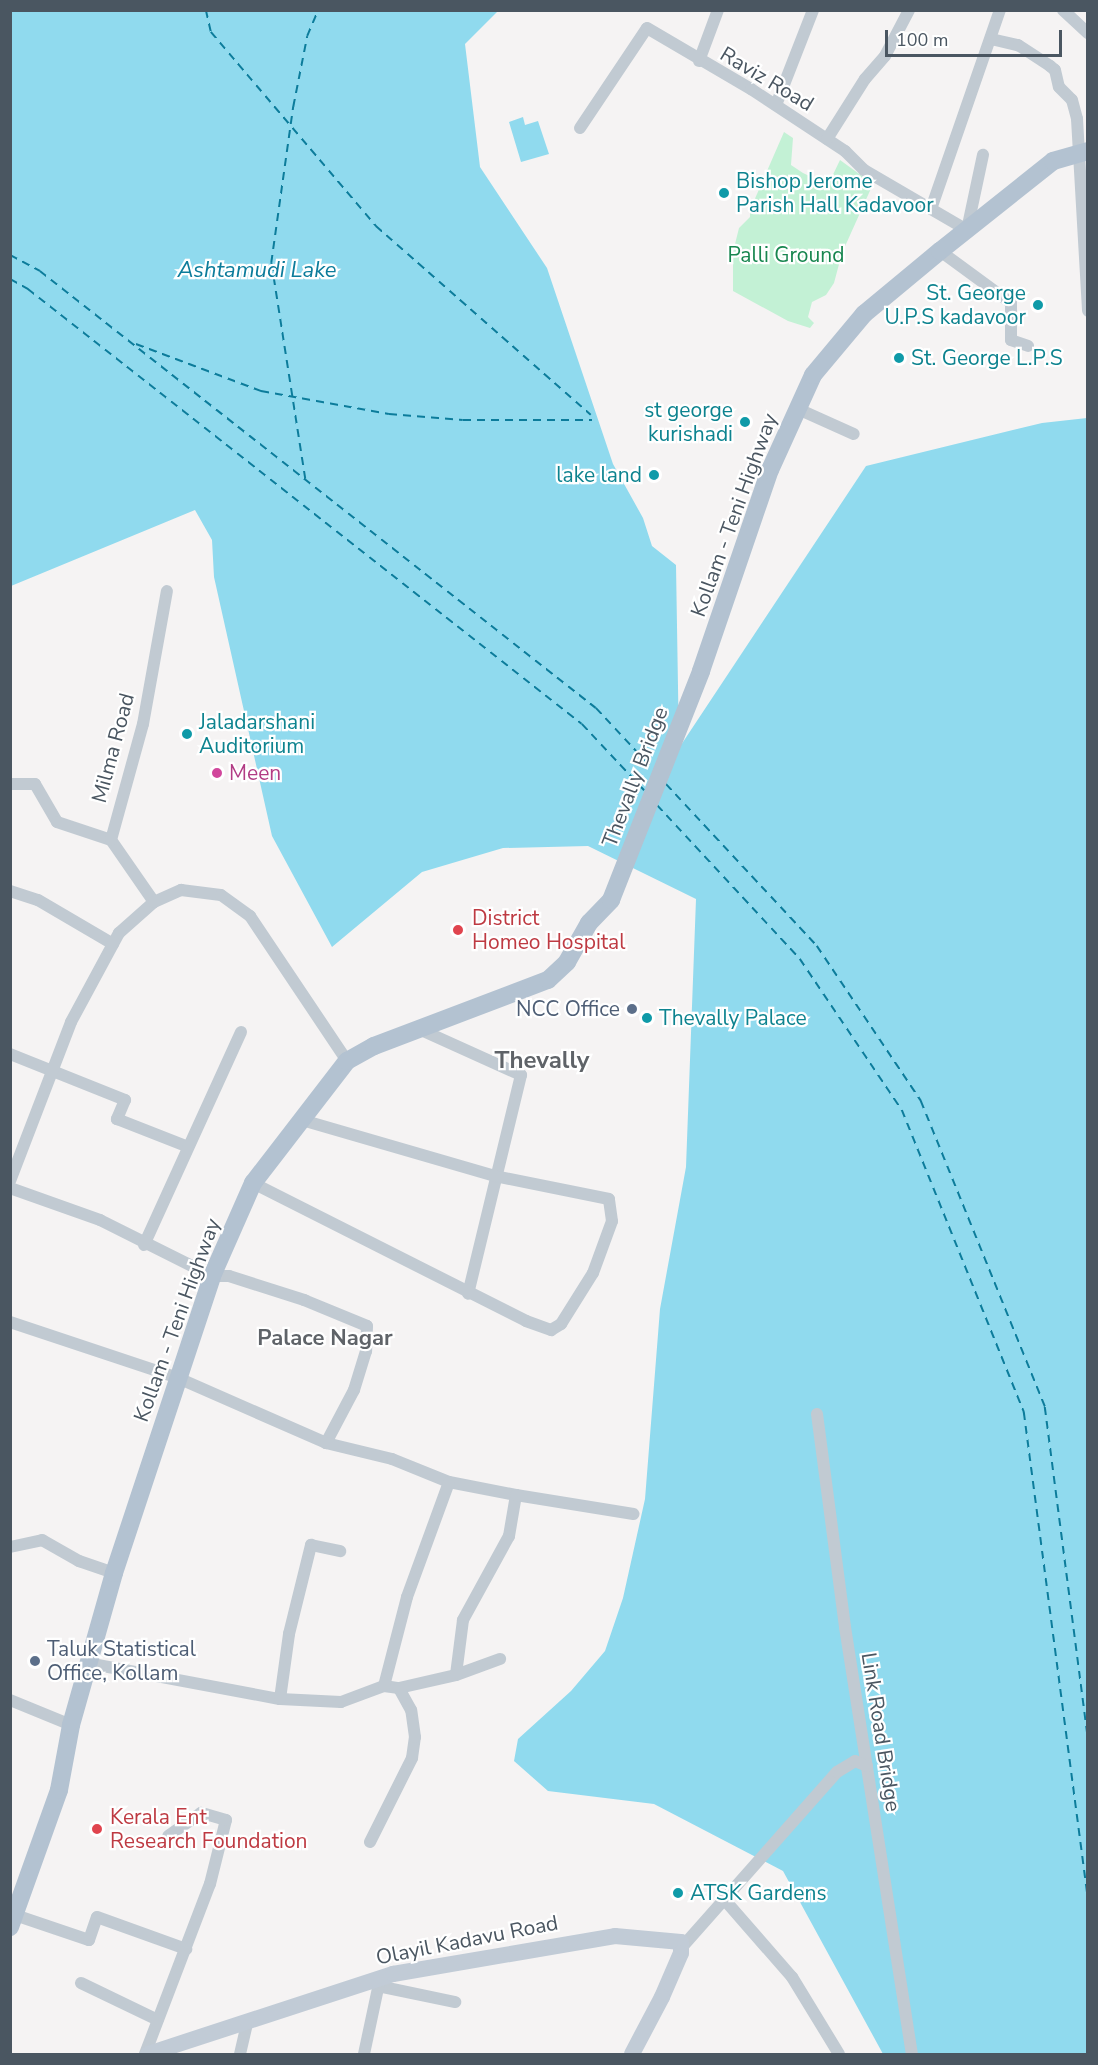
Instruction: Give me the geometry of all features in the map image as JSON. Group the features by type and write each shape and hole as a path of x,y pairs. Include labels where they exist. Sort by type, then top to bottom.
{"main road":[{"name":"Kollam - Teni Highway","path":"700,671 770,470 813,375 839,339 940,251 1053,161 1083,152"},
{"name":"Thevally Bridge","path":"612,900 700,671"},
{"name":"Kollam - Teni Highway","path":"13,1921 59,1790 71,1725 114,1573 212,1276 253,1183 347,1061 419,1029 548,980 567,962 589,923 612,900"}],"street":[{"path":"699,61 718,10"},
{"path":"776,105 813,10"},
{"path":"827,139 865,79 885,56 909,10"},
{"path":"931,209 1000,10"},
{"path":"1062,10 1088,33"},
{"name":"Raviz Road","path":"580,129 647,28 776,105 827,139 864,170 967,230"},
{"path":"991,39 1018,45 1055,70 1055,81 1072,100 1083,152 1088,311"},
{"path":"967,230 983,155"},
{"path":"940,251 1011,303 1011,340 1028,346"},
{"path":"798,409 854,434"},
{"name":"Milma Road","path":"111,840 143,724 167,591"},
{"path":"10,784 35,784 57,822 111,840 154,902"},
{"path":"10,1181 71,1022 119,933 154,902 181,890 222,895 250,916 347,1061"},
{"path":"10,891 38,900 113,944"},
{"path":"419,1029 521,1075 468,1293"},
{"path":"144,1245 186,1146 241,1032"},
{"path":"10,1054 125,1100 117,1119 186,1146"},
{"path":"253,1183 468,1293 551,1330 561,1324 593,1273 612,1221 609,1199 495,1176 302,1120"},
{"path":"10,1188 100,1220 144,1245 212,1276 230,1276 304,1300 367,1326 366,1351 354,1390 326,1443"},
{"path":"10,1322 178,1378 326,1443 392,1459 449,1482 633,1515"},
{"name":"Link Road Bridge","path":"818,1414 867,1766 912,2055"},
{"path":"384,1686 406,1597 449,1482"},
{"path":"456,1675 463,1620 508,1536 516,1495"},
{"path":"10,1546 42,1540 79,1561 114,1573"},
{"path":"280,1699 289,1634 311,1545 340,1551"},
{"path":"87,1663 280,1699 341,1701 384,1686 399,1688 456,1675 500,1659"},
{"path":"370,1842 412,1758 415,1737 413,1719 399,1688"},
{"path":"10,1701 71,1725"},
{"path":"632,2055 683,1946 723,1898 837,1772 855,1761 867,1766"},
{"path":"147,2055 210,1884 226,1820 201,1813 168,1836"},
{"path":"723,1898 792,1977 839,2055"},
{"path":"13,1921 89,1940 98,1917 186,1948"},
{"name":"Olayil Kadavu Road","path":"147,2055 379,1982 615,1936 666,1939 683,1946"},
{"path":"364,2055 379,1982 455,2002"},
{"path":"81,1983 158,2020"},
{"path":"240,2055 247,2023"}],"green space":[{"name":"Palli Ground","path":"784,132 793,138 791,165 803,173 828,185 840,160 873,184 842,253 834,283 826,295 812,302 808,317 814,323 810,328 788,321 733,291 733,252 739,228 750,217 750,210"}],"water":[{"name":"Ashtamudi Lake","path":"11,11 498,11 465,44 480,167 547,268 613,464 643,518 652,546 676,565 679,748 866,466 1042,423 1087,418 1087,2054 883,2054 783,1871 654,1804 548,1791 514,1761 518,1739 571,1691 605,1651 623,1598 645,1499 660,1309 686,1167 696,899 588,846 503,848 422,872 332,947 272,836 214,577 212,540 195,510 11,586"},
{"path":"523,117 525,125 538,121 549,154 521,162 509,122"}],"ferry route":[{"path":"206,10 211,32 376,226 591,415"},
{"path":"305,479 271,263 293,107 307,36 318,10"},
{"path":"10,255 40,271 596,708 653,769"},
{"path":"10,279 28,289 582,724 644,790"},
{"path":"136,344 261,391 389,414 463,420 592,420"},
{"path":"666,784 817,946 921,1101 1045,1407 1088,1736"},
{"path":"657,805 800,959 902,1110 1024,1412 1088,1900"}],"place":[{"name":"Bishop Jerome Parish Hall Kadavoor","path":"724,193"},
{"name":"St. George U.P.S kadavoor","path":"1038,305"},
{"name":"St. George L.P.S","path":"899,358"},
{"name":"st george kurishadi","path":"745,422"},
{"name":"lake land","path":"654,475"},
{"name":"Jaladarshani Auditorium","path":"187,734"},
{"name":"Meen","path":"217,773"},
{"name":"District Homeo Hospital","path":"458,930"},
{"name":"NCC Office","path":"632,1009"},
{"name":"Thevally Palace","path":"647,1018"},
{"name":"Taluk Statistical Office, Kollam","path":"35,1661"},
{"name":"Kerala Ent Research Foundation","path":"97,1829"},
{"name":"ATSK Gardens","path":"678,1893"}],"district":[{"name":"Thevally","path":"542,1061"},
{"name":"Palace Nagar","path":"325,1339"}]}
